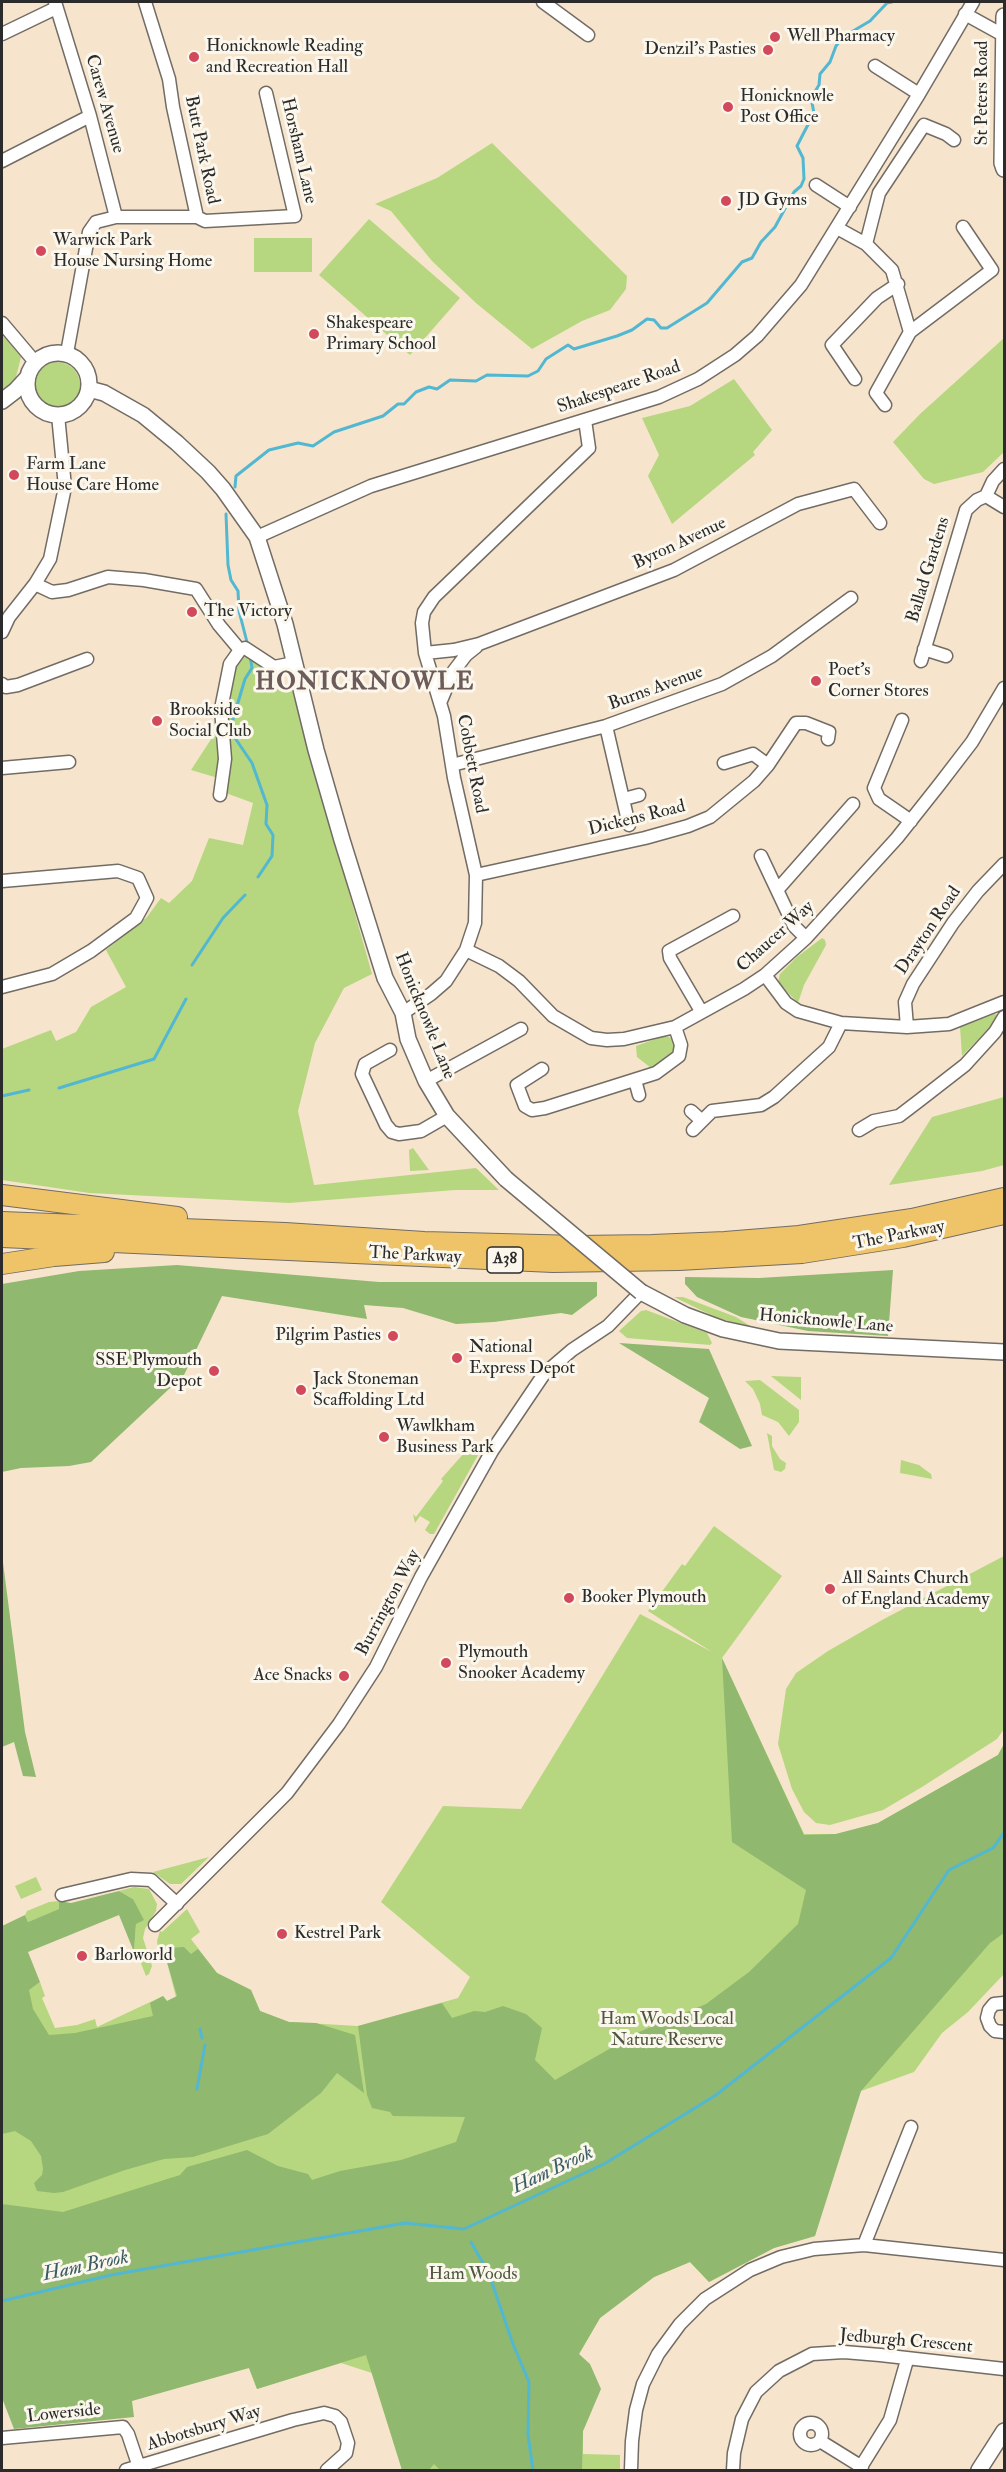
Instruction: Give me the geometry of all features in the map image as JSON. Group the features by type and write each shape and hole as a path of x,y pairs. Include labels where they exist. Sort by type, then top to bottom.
{"highway":[{"name":"A38","path":"2,1195 132,1210 285,1233"},
{"name":"The Parkway","path":"2,1222 285,1233 424,1242 588,1246 725,1242 799,1236 912,1219 1005,1198"},
{"name":"The Parkway","path":"2,1238 553,1262 679,1260 802,1253 903,1237 1005,1214"},
{"name":"A38","path":"2,1264 54,1256 194,1245"}],"street":[{"name":"Butt Park Road","path":"67,353 89,232 96,222 116,217 197,217 169,79 145,2"},
{"path":"543,2 588,35"},
{"name":"Shakespeare Road","path":"257,537 371,486 659,397 681,387 735,355 757,336 788,302 850,207 973,2"},
{"path":"2,34 56,5"},
{"name":"Carew Avenue","path":"56,5 90,116 116,217"},
{"path":"965,14 1003,35"},
{"name":"St Peters Road","path":"1005,16 1002,163 1005,170"},
{"path":"874,66 919,94"},
{"name":"Horsham Lane","path":"197,217 205,220 295,216 266,93"},
{"path":"2,161 90,116"},
{"path":"866,244 879,193 924,125 954,140"},
{"path":"816,185 850,207"},
{"path":"885,405 876,393 910,332 992,270 963,227"},
{"path":"837,228 866,244 892,270 898,284 910,332"},
{"path":"855,379 832,345 877,298 898,284"},
{"path":"2,323 35,362"},
{"path":"2,400 21,399 40,410 58,415 75,410 86,397 89,389 87,371 75,357 67,353 55,352 44,355 35,362 27,378 26,387 33,404"},
{"path":"2,400 27,378"},
{"name":"Honicknowle Lane","path":"89,389 104,393 143,415 177,443 224,489 257,537 285,624 342,840 385,978 403,1013 404,1029 426,1081 447,1116 506,1179 641,1292 685,1315 723,1329 779,1341 1005,1352"},
{"path":"2,632 9,617 35,584 50,559 64,487 58,415"},
{"name":"Cobbett Road","path":"403,1013 443,984 466,951 476,923 476,875 440,703 425,653 422,623 424,612 434,597 589,448 585,420"},
{"name":"Ballad Gardens","path":"946,656 922,655 966,510 986,496 993,481 1005,469"},
{"name":"Byron Avenue","path":"425,653 454,650 479,644 674,570 798,504 854,489 880,523"},
{"path":"986,496 1005,507"},
{"path":"35,584 52,592 68,590 108,577 144,580 196,589 219,625 243,649 274,667 294,663"},
{"name":"Burns Avenue","path":"452,765 606,726 722,684 772,657 851,598"},
{"name":"Byron Avenue","path":"440,703 453,672 466,655 479,644"},
{"path":"220,795 225,759 221,709 230,664 243,649"},
{"path":"2,684 6,687 18,685 87,659"},
{"name":"Chaucer Way","path":"466,951 500,966 519,981 553,1016 591,1038 607,1040 624,1038 675,1027 765,975 806,939 911,821 1000,705 1005,688"},
{"path":"902,720 874,788 879,799 911,821"},
{"name":"Dickens Road","path":"476,875 688,826 711,817 754,781 768,765 796,723 806,723 829,732 828,739"},
{"path":"606,726 630,825"},
{"path":"724,762 753,754 768,765"},
{"path":"2,768 69,762"},
{"path":"624,799 639,795"},
{"path":"778,889 853,804"},
{"path":"761,856 794,926 806,939"},
{"name":"Drayton Road","path":"907,1027 905,1002 913,984 972,899 1005,864"},
{"path":"2,881 118,871 138,878 147,898 136,918 91,951 52,974 2,987"},
{"path":"701,1011 670,958 669,951 733,916"},
{"path":"765,975 786,1002 798,1011 841,1023 907,1027 949,1024 1005,1002"},
{"path":"859,1130 874,1120 899,1116 928,1094 965,1065 995,1032 1005,1017"},
{"path":"691,1111 698,1126 712,1111 761,1105 774,1097 829,1047 841,1023"},
{"path":"542,1069 517,1086 525,1106 532,1110 545,1108 656,1073 679,1056 681,1045 675,1027"},
{"path":"426,1081 520,1029"},
{"path":"390,1050 365,1064 362,1074 386,1125 392,1132 399,1134 421,1131 447,1116"},
{"path":"635,1080 639,1095"},
{"name":"Burrington Way","path":"155,1925 295,1784 350,1708 376,1667 422,1577 492,1450 544,1374 572,1350 608,1326 641,1292"},
{"path":"62,1895 131,1879 151,1880 177,1904"},
{"path":"1005,2003 994,2004 987,2018 995,2031 1005,2032"},
{"path":"864,2245 911,2127"},
{"path":"631,2470 636,2410 644,2384 658,2355 675,2331 697,2307 726,2284 750,2270 781,2257 814,2249 864,2245 1005,2260"},
{"name":"Jedburgh Crescent","path":"734,2470 737,2434 748,2404 756,2392 779,2371 812,2354 844,2352 1005,2369"},
{"path":"820,2441 860,2469 890,2420 907,2360"},
{"name":"Abbotsbury Way","path":"126,2470 293,2420 324,2413 335,2416 341,2422 348,2443 346,2453 327,2470"},
{"name":"Lowerside","path":"2,2438 123,2427 128,2434 139,2467"},
{"path":"980,2470 1005,2431"}],"green space":[{"path":"492,143 627,276 626,289 610,310 582,321 532,349 476,303 432,261 391,211 375,204 437,178"},
{"path":"369,219 460,298 410,355 319,275"},
{"path":"254,238 312,238 312,272 254,272"},
{"path":"2,335 21,357 14,385 2,392"},
{"path":"1004,338 1004,452 983,472 934,484 924,479 893,442 920,414"},
{"path":"57,362 66,363 73,369 79,376 79,394 73,401 66,407 57,408 48,407 41,401 35,394 34,385 35,376 41,369 48,363"},
{"path":"734,379 772,430 753,452 755,455 672,524 648,476 659,455 642,418 690,406"},
{"path":"243,655 276,674 292,690 372,974 344,988 315,1043 298,1111 314,1185 476,1168 499,1190 455,1190 289,1203 89,1193 2,1180 2,1049 51,1030 56,1041 76,1032 91,1007 126,987 106,950 147,917 161,898 169,903 192,881 209,838 243,845 253,803 215,789 218,778 191,770 217,730 234,668"},
{"path":"822,938 826,945 804,985 798,1003 778,982 780,974 797,957"},
{"path":"994,1014 998,1015 989,1028 962,1056 960,1027"},
{"path":"661,1037 669,1037 674,1041 674,1050 651,1068 637,1057 636,1046"},
{"path":"1004,1097 1004,1165 982,1171 889,1185 932,1117"},
{"path":"413,1148 429,1170 410,1171 409,1150"},
{"path":"177,1265 379,1282 597,1282 597,1296 572,1315 561,1313 494,1322 456,1324 403,1308 364,1305 367,1319 222,1296 184,1375 91,1462 69,1466 21,1468 2,1472 2,1284 79,1271"},
{"path":"893,1270 888,1336 808,1331 741,1317 697,1297 685,1284 685,1277 759,1278"},
{"path":"674,1297 683,1297 736,1317 755,1329 715,1317"},
{"path":"646,1310 707,1333 712,1343 710,1345 627,1338 619,1331 641,1311"},
{"path":"619,1343 709,1349 752,1446 740,1449 699,1422 709,1398"},
{"path":"771,1376 801,1377 801,1400"},
{"path":"760,1380 799,1410 799,1422 789,1436 778,1422 762,1415 753,1389 745,1381"},
{"path":"767,1433 772,1436 772,1446 780,1459 786,1463 785,1469 781,1472 774,1470"},
{"path":"473,1443 482,1448 434,1534 430,1534 425,1530 430,1522 420,1516 415,1523 413,1514 416,1517 443,1481 441,1479"},
{"path":"901,1460 919,1465 931,1474 932,1479 900,1473"},
{"name":"Ham Woods","path":"714,1526 782,1576 722,1658 804,1834 836,1834 878,1823 998,1755 1004,1744 1004,1974 968,2012 942,2033 914,2072 861,2091 826,2176 815,2236 774,2248 709,2282 690,2262 654,2277 600,2318 579,2354 592,2410 583,2431 583,2454 620,2455 620,2470 402,2470 372,2373 341,2363 257,2389 249,2368 2,2398 2,1940 29,1989 40,1982 45,1996 42,1998 55,2028 77,2025 95,2019 97,2027 163,1996 167,2001 176,1997 165,1955 158,1948 157,1941 160,1931 162,1932 187,1909 200,1932 191,1939 217,1973 251,1990 260,2011 289,2022 358,2026 458,1998 470,1977 381,1902 443,1806 521,1809 640,1614 712,1652 648,1611 682,1564 685,1566"},
{"path":"2,1555 25,1732 36,1777 23,1776 14,1742 2,1747"},
{"path":"1004,1556 1004,1729 997,1739 883,1810 830,1825 816,1823 804,1812 792,1789 778,1744 786,1689 796,1673 828,1651 882,1620"},
{"name":"Ham Woods","path":"722,1658 804,1835 836,1834 878,1823 998,1755 1004,1744 1004,1933 990,1943 861,2091 815,2236 774,2248 709,2282 690,2262 654,2277 600,2318 579,2354 590,2364 601,2389 583,2431 582,2470 440,2470 434,2464 429,2470 402,2470 366,2355 257,2389 249,2368 132,2401 134,2417 14,2429 2,2398 2,2204 63,2212 180,2175 187,2167 247,2150 278,2166 308,2174 312,2180 340,2171 401,2160 456,2142 465,2117 393,2116 390,2112 372,2108 367,2095 358,2026 442,2003 452,2018 503,2006 526,2014 542,2028 535,2060 555,2080 639,2032 706,2004 749,1972 798,1924 806,1890 732,1842"},
{"path":"209,1857 181,1884 170,1884 153,1872"},
{"path":"36,1877 42,1890 21,1899 15,1886"},
{"path":"134,1887 149,1889 157,1904 143,1938 152,1966 146,1976 134,1952 136,1924 133,1899 119,1891"},
{"path":"119,1891 133,1899 144,1920 136,1924 134,1952 119,1915 28,1952 40,1982 29,1990 33,2009 49,2035 75,2033 153,2016 150,2003 163,1996 167,2001 177,1996 165,1955 169,1948 184,1947 191,1954 198,1949 217,1973 251,1990 260,2011 289,2022 316,2023 355,2035 364,2093 337,2073 321,2093 268,2134 193,2157 164,2159 125,2170 63,2192 37,2191 34,2183 42,2175 41,2156 31,2141 15,2131 2,2134 2,1926 25,1915 28,1922 59,1909 59,1901 71,1903"},
{"path":"59,1901 60,1909 28,1922 25,1915 27,1911 49,1902"}],"waterway":[{"path":"235,487 236,476 269,450 298,443 313,446 334,432 383,416 398,404 404,404 416,392 429,387 437,389 450,380 476,381 487,375 528,376 538,371 546,359 568,345 574,349 617,336 632,330 647,319 654,320 661,328 667,328 707,303 742,262 752,258 761,242 775,227 794,192 801,186 804,179 803,158 797,146 814,113 811,98 819,85 820,74 830,62 836,46 843,37 870,21 887,3 892,2"},
{"path":"226,514 228,565 231,580 238,591 239,611 248,646"},
{"path":"250,655 252,668 245,679 231,726 233,735 252,763 267,805 266,824 273,835 272,856 258,877"},
{"path":"192,965 223,918 245,895"},
{"path":"59,1088 154,1059 186,999"},
{"path":"2,1096 29,1090"},
{"name":"Ham Brook","path":"2,2301 111,2275 405,2223 464,2229 604,2164 716,2095 891,1958 949,1870 993,1848 1004,1833"},
{"path":"200,2029 202,2038"},
{"path":"197,2089 205,2045"},
{"path":"471,2242 489,2274 513,2344 529,2382 528,2435 533,2470"}],"place":[{"name":"Well Pharmacy","path":"775,37"},
{"name":"Denzil's Pasties","path":"768,50"},
{"name":"Honicknowle Reading and Recreation Hall","path":"194,57"},
{"name":"Honicknowle Post Office","path":"728,107"},
{"name":"JD Gyms","path":"726,201"},
{"name":"Warwick Park House Nursing Home","path":"41,251"},
{"name":"Shakespeare Primary School","path":"314,334"},
{"name":"Farm Lane House Care Home","path":"14,475"},
{"name":"The Victory","path":"192,612"},
{"name":"Poet's Corner Stores","path":"816,681"},
{"name":"Brookside Social Club","path":"157,721"},
{"name":"Pilgrim Pasties","path":"393,1336"},
{"name":"National Express Depot","path":"457,1358"},
{"name":"SSE Plymouth Depot","path":"214,1371"},
{"name":"Jack Stoneman Scaffolding Ltd","path":"301,1390"},
{"name":"Wawlkham Business Park","path":"384,1437"},
{"name":"All Saints Church of England Academy","path":"830,1589"},
{"name":"Booker Plymouth","path":"569,1598"},
{"name":"Plymouth Snooker Academy","path":"446,1663"},
{"name":"Ace Snacks","path":"344,1676"},
{"name":"Kestrel Park","path":"282,1934"},
{"name":"Barloworld","path":"82,1956"}],"district":[{"name":"HONICKNOWLE","path":"365,684"}],"park label":[{"name":"Ham Woods Local Nature Reserve","path":"667,2030"}]}
